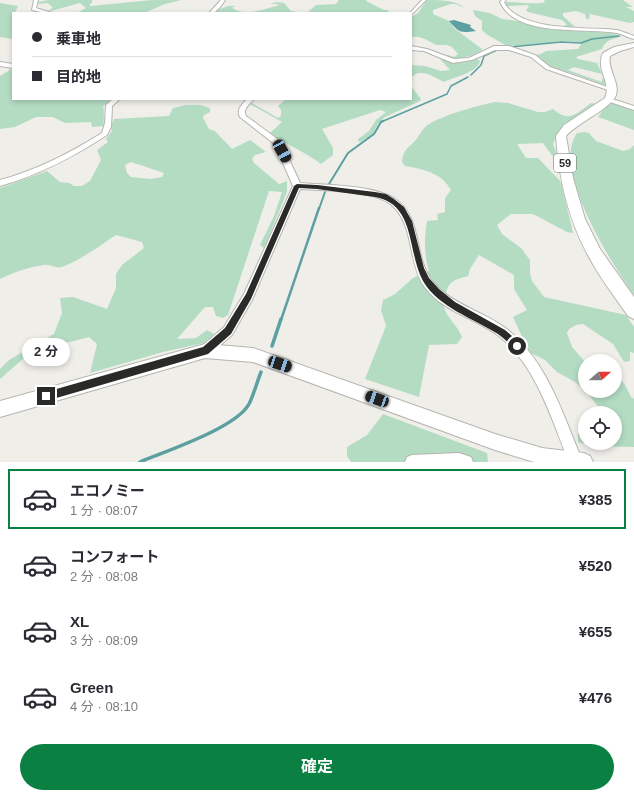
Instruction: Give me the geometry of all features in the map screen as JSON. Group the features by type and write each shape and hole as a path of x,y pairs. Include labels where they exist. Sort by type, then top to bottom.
{"main road":[{"path":"611,95 604,66 606,55 618,49 634,45"},
{"name":"59","path":"611,95 568,127 562,136 562,147 572,202 590,246 634,311"}],"street":[{"path":"212,12 223,0"},
{"path":"412,13 424,0"},
{"path":"504,0 502,3 504,6 524,21 535,25 618,32 634,38"},
{"path":"37,1 34,9 46,12"},
{"path":"412,48 425,50 453,61 466,60 494,48 509,48 533,56 548,68 611,95 634,108"},
{"path":"0,64 12,66"},
{"path":"0,183 46,168 106,134 110,115 109,105 116,100"},
{"path":"205,351 228,331 248,297 297,186 279,146 274,140 243,117 241,113 242,108 250,100"},
{"path":"297,186 317,187 383,196 402,208 409,221 420,268 427,280 436,292 452,304 502,333 526,356 542,384 579,461"},
{"path":"0,409 205,351 253,355 495,442 542,456 579,461"},
{"path":"412,462 459,460 466,462"}],"green space":[{"path":"48,0 92,0 92,3 89,5 91,6 152,0 181,0 165,4 146,12 79,12 86,8 80,3 48,11 53,8 48,3 37,4"},
{"path":"339,0 367,0 366,1 384,10 388,10 389,12 308,12 316,5 336,4"},
{"path":"427,0 442,0 461,5 464,8 456,4 451,4 433,10 433,14 449,21 455,29 482,50 465,57 452,58 447,57 448,55 454,57 458,54 452,47 447,45 436,45 419,37 412,37 412,16 418,13"},
{"path":"544,0 623,0 633,7 626,7 634,11 634,22 630,23 590,14 589,19 586,19 585,14 576,11 563,13 563,16 575,27 558,27 567,25 562,20 528,12 526,10 529,7 527,5 506,6 506,2 542,3 545,2"},
{"path":"277,2 284,3 291,11 297,12 254,12 277,6 279,4 270,4"},
{"path":"0,3 18,6 15,12 12,12 12,39 0,37"},
{"path":"229,6 235,6 232,8 243,12 216,12"},
{"path":"473,10 490,13 502,19 524,22 543,28 611,33 622,36 608,41 602,49 576,57 578,59 597,63 602,74 574,67 568,70 602,82 602,79 605,80 606,85 547,65 536,55 546,51 578,49 581,44 580,42 560,41 541,44 507,46 486,34 482,30 482,21 475,16"},
{"path":"476,58 480,61 475,69 470,72 444,82 423,73 419,73 412,77 412,65 425,66 441,71 450,70 440,59 462,63"},
{"path":"12,69 12,100 111,100 103,106 104,126 92,127 91,122 65,123 53,117 36,117 15,127 0,129 0,76"},
{"path":"412,87 421,99 420,101 385,117 378,124 372,135 360,142 357,140 369,131 376,120 386,112 380,110 322,129 333,148 333,155 321,164 270,133 282,122 250,104 252,103 278,118 281,116 281,110 278,106 285,100 412,100"},
{"path":"495,102 508,103 538,112 545,112 553,109 564,116 568,116 577,113 591,103 596,104 596,106 576,117 561,130 553,144 559,161 556,161 543,143 517,144 526,158 538,158 561,182 573,233 567,232 533,214 511,214 497,225 502,234 521,248 530,260 530,273 532,281 544,297 626,315 634,327 634,353 630,352 630,361 624,362 622,354 619,354 613,344 583,324 576,325 569,329 567,333 572,347 578,354 578,384 557,372 545,360 529,352 513,317 527,310 514,289 514,275 479,255 470,269 468,276 454,280 449,285 444,302 445,311 462,337 457,344 429,345 419,397 365,379 386,326 381,310 383,300 395,294 413,278 429,271 425,246 427,221 438,220 437,214 445,212 445,198 451,190 443,180 437,176 425,170 405,166 402,162 408,147 416,140 425,127 439,119"},
{"path":"612,103 634,111 634,130 598,117 604,108"},
{"path":"186,105 200,105 210,108 210,112 204,115 203,118 209,129 215,131 232,149 250,140 266,152 255,155 252,159 254,163 279,184 287,181 287,192 264,248 260,245 274,216 282,192 269,191 228,315 223,318 216,316 213,307 205,307 177,339 196,338 207,330 214,334 204,343 163,352 90,373 97,344 89,337 70,342 47,343 32,351 0,379 0,369 9,360 54,334 62,313 60,298 73,297 107,309 116,288 116,274 122,265 144,248 142,242 116,235 83,257 62,267 46,265 38,266 22,270 0,279 0,188 47,171 60,182 69,183 74,186 82,186 90,181 101,160 97,150 108,142 106,139 112,131 111,125 114,119 169,116 173,108","holes":["131,162 164,173 162,177 150,179 131,177 127,173 125,165"]},
{"path":"577,133 589,133 596,141 623,151 630,149 634,145 634,295 599,240 578,192 572,169 571,149"},
{"path":"622,381 623,382 631,397 634,399 634,447 622,447 622,406 598,406 591,398 622,398"},
{"path":"383,414 487,453 488,462 351,462 347,456 347,447 367,435"}],"water":[{"path":"454,20 471,25 470,27 476,31 460,31 449,21"}],"waterway":[{"path":"510,47 561,42 581,43 592,39 619,36"},
{"path":"471,75 481,65 484,56 499,49"},
{"path":"381,122 447,94 451,86 468,77"},
{"path":"329,184 348,153 374,134 381,122"},
{"path":"319,209 325,192"},
{"path":"281,320 319,208"},
{"path":"272,346 281,319"},
{"path":"140,462 199,438 230,422 242,413 249,404 261,372"}],"route":[{"path":"46,396 205,351 228,331 248,297 289,205 296,194 297,186 375,194 392,200 402,208 409,221 420,268 436,292 452,304 486,322 517,346"}]}
